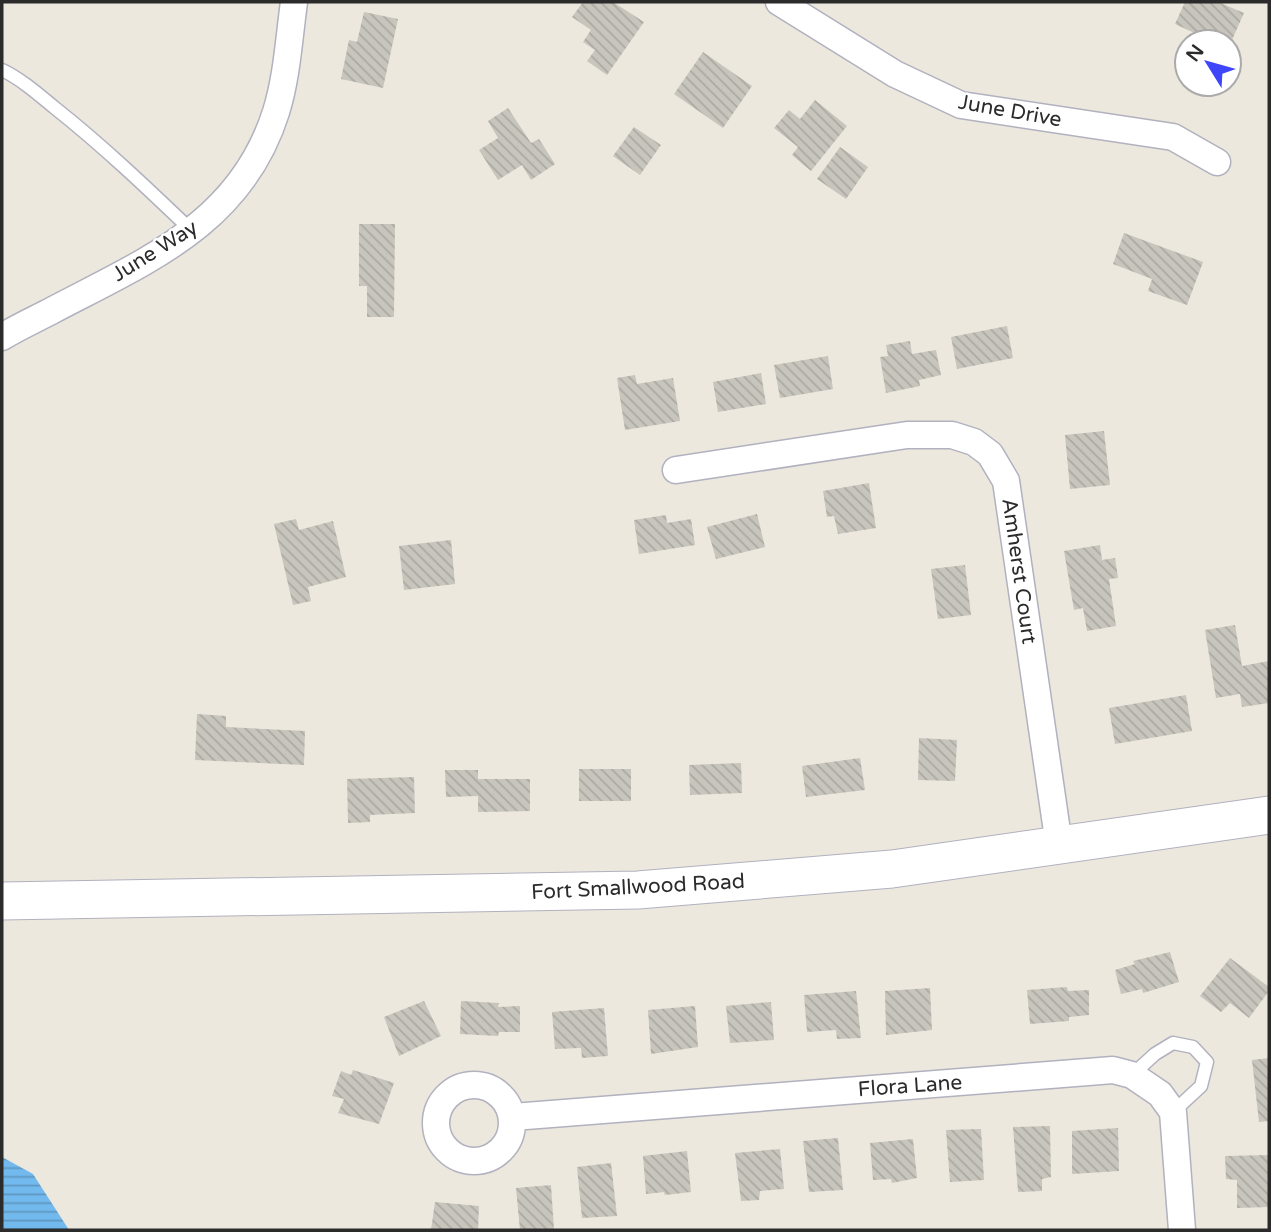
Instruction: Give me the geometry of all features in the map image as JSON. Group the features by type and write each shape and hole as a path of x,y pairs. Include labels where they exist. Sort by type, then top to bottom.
{"main road":[{"name":"Fort Smallwood Road","path":"2,901 638,890 892,869 1269,815"}],"street":[{"name":"June Way","path":"2,337 155,256 192,231 232,194 259,153 277,111 294,2"},
{"name":"June Drive","path":"779,2 895,74 961,105 1173,137 1217,162"},
{"name":"Amherst Court","path":"676,470 907,435 952,435 974,442 990,454 1006,481 1059,845"},
{"name":"Flora Lane","path":"513,1117 1113,1070 1132,1075 1160,1094 1174,1112"},
{"path":"1174,1112 1182,1230"}],"lane":[{"path":"2,70 14,75 68,118 192,231"},
{"path":"1132,1075 1154,1054 1173,1043 1193,1047 1207,1062 1201,1086 1174,1112"}],"water":[{"path":"2,1157 33,1174 69,1230 2,1230"}],"building":[{"path":"583,2 613,2 644,22 607,75 587,61 595,50 583,42 591,30 572,17"},
{"path":"1185,2 1218,2 1244,13 1237,28 1184,28 1175,24"},
{"path":"364,12 398,19 383,88 341,79 349,40 357,42"},
{"path":"703,52 752,86 723,128 674,94"},
{"path":"815,100 847,126 811,171 792,155 798,147 774,128 789,110 800,119"},
{"path":"508,108 531,143 539,139 555,164 531,180 522,165 498,180 479,150 498,138 488,121"},
{"path":"634,127 661,145 640,175 613,156"},
{"path":"840,147 868,167 846,199 817,179"},
{"path":"359,224 395,224 394,317 367,317 367,286 359,286"},
{"path":"1124,233 1203,262 1187,305 1148,291 1152,279 1113,264"},
{"path":"1007,326 1013,358 957,369 951,337"},
{"path":"910,341 912,354 936,350 941,375 919,380 920,386 886,393 880,357 888,356 886,345"},
{"path":"828,356 833,389 780,398 774,365"},
{"path":"761,373 766,404 718,412 713,382"},
{"path":"635,375 637,384 673,378 680,421 625,430 617,378"},
{"path":"1104,431 1110,485 1070,489 1065,435"},
{"path":"869,483 876,528 838,534 834,516 827,517 823,491"},
{"path":"757,514 765,547 716,559 707,527"},
{"path":"666,515 667,523 691,519 695,545 639,554 634,520"},
{"path":"296,519 299,530 333,521 346,577 308,587 311,601 293,605 274,524"},
{"path":"451,540 455,584 404,590 399,546"},
{"path":"1100,545 1102,560 1115,558 1118,578 1109,579 1116,626 1087,631 1083,608 1074,610 1064,551"},
{"path":"965,565 971,615 938,619 931,569"},
{"path":"1235,625 1242,666 1269,661 1269,703 1242,707 1240,694 1216,698 1205,630"},
{"path":"1186,695 1192,731 1115,744 1109,708"},
{"path":"197,714 226,716 226,727 305,731 304,765 195,760"},
{"path":"919,738 957,740 955,781 918,780"},
{"path":"860,758 865,790 806,797 802,766"},
{"path":"741,763 742,793 690,795 689,765"},
{"path":"579,769 631,769 631,801 579,801"},
{"path":"445,770 478,770 478,779 530,779 530,811 478,812 478,796 446,797"},
{"path":"414,777 415,813 370,815 370,822 348,823 347,779"},
{"path":"1170,952 1179,982 1143,993 1142,989 1121,994 1115,970 1135,964 1133,961"},
{"path":"1230,958 1269,987 1269,991 1249,1018 1230,1003 1221,1012 1200,996"},
{"path":"1067,987 1068,991 1089,990 1089,1015 1069,1017 1069,1021 1030,1024 1027,990"},
{"path":"930,988 932,1030 886,1035 885,991"},
{"path":"856,991 861,1038 837,1039 836,1030 807,1032 804,995"},
{"path":"424,1001 441,1036 399,1056 384,1017"},
{"path":"461,1001 499,1003 498,1007 520,1006 520,1032 499,1032 498,1036 460,1034"},
{"path":"771,1002 774,1040 730,1043 726,1006"},
{"path":"695,1006 698,1047 651,1054 648,1010"},
{"path":"604,1008 608,1056 582,1058 581,1048 555,1049 552,1012"},
{"path":"1269,1058 1269,1121 1259,1122 1252,1060"},
{"path":"353,1070 394,1083 379,1124 338,1113 344,1099 332,1096 341,1071 351,1075"},
{"path":"1050,1126 1051,1177 1042,1179 1042,1191 1018,1192 1013,1127"},
{"path":"1118,1128 1119,1171 1072,1174 1072,1131"},
{"path":"981,1129 984,1180 950,1182 946,1130"},
{"path":"838,1138 843,1190 809,1192 803,1141"},
{"path":"913,1139 917,1178 892,1183 891,1179 873,1180 870,1143"},
{"path":"780,1149 784,1189 760,1191 759,1200 741,1201 735,1153"},
{"path":"687,1151 691,1192 646,1194 643,1156"},
{"path":"1269,1155 1269,1207 1237,1208 1237,1180 1226,1179 1225,1156"},
{"path":"611,1163 617,1216 582,1218 577,1167"},
{"path":"551,1185 554,1230 520,1230 516,1188"},
{"path":"435,1202 479,1206 478,1230 431,1230"}]}
